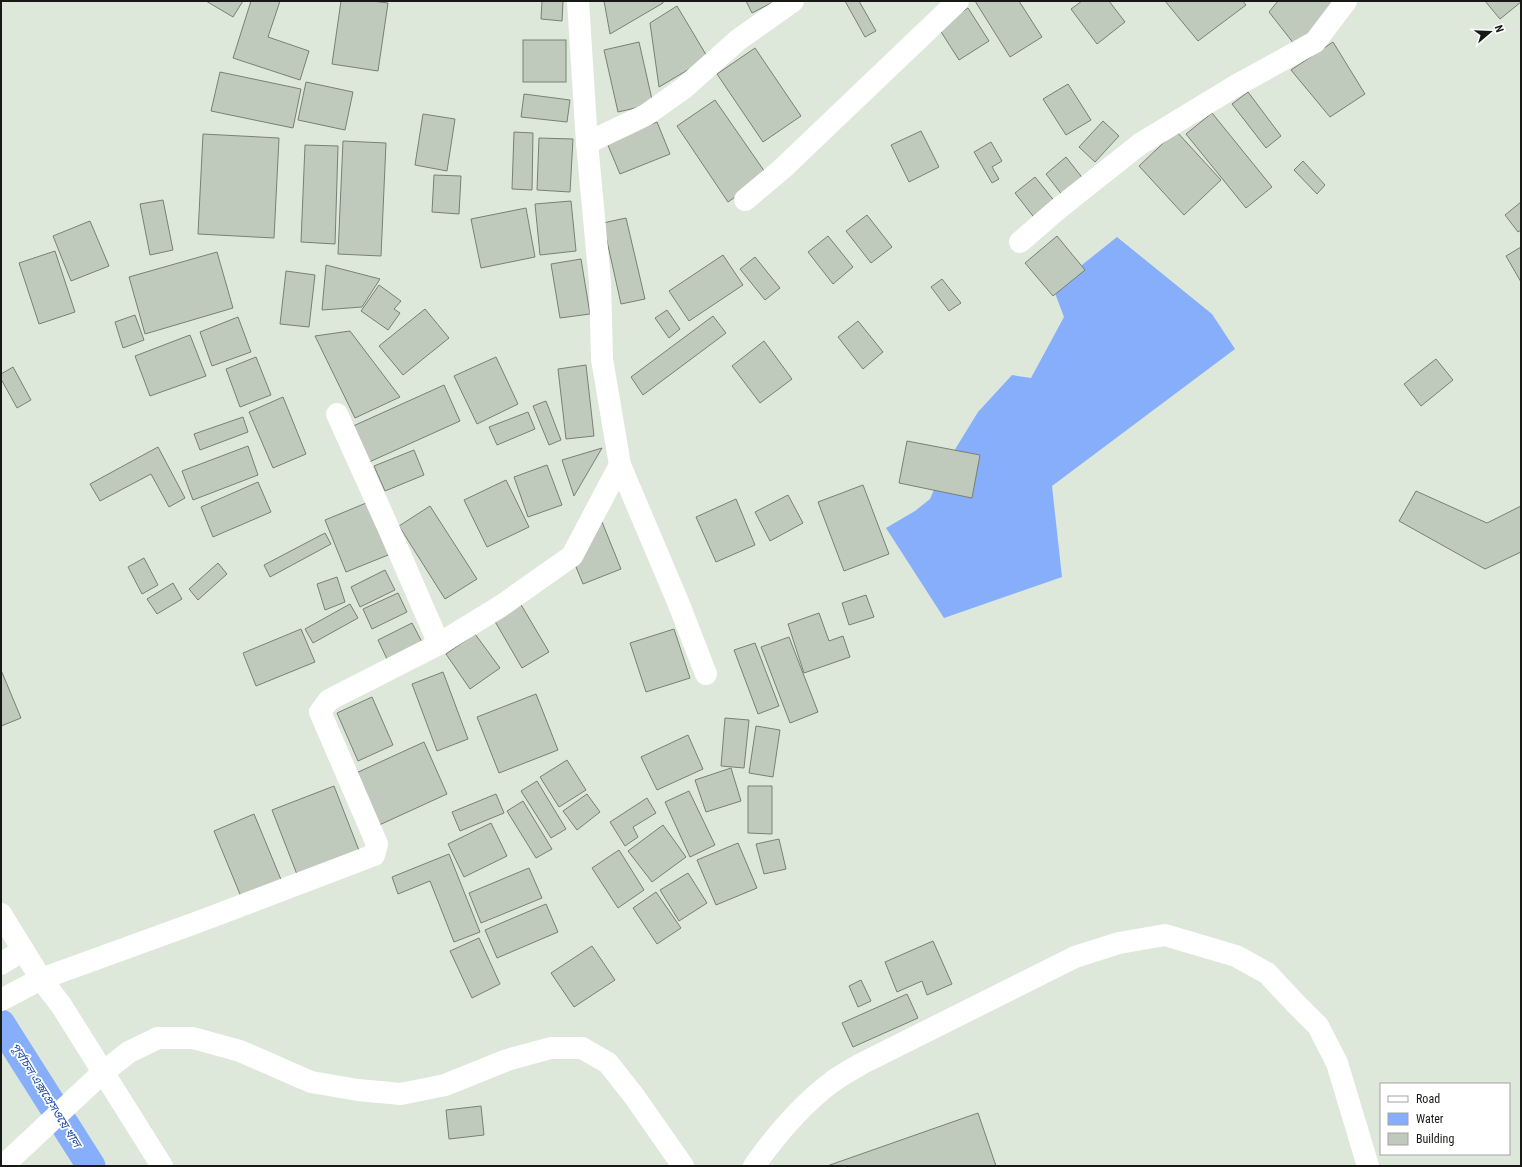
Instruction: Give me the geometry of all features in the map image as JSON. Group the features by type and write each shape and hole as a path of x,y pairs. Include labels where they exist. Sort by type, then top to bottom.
{"street":[{"path":"578,1 587,143 600,282 602,358 620,465 678,602 706,674"},
{"path":"587,143 646,115 684,88 738,40 793,1"},
{"path":"745,200 782,169 958,1"},
{"path":"1020,242 1058,209 1140,144 1237,85 1315,42 1346,1"},
{"path":"337,414 439,644"},
{"path":"1,1000 41,979 198,922 374,855 377,844 320,712 329,700 439,644 501,606 572,556 620,465"},
{"path":"1,914 41,979 61,1005 162,1166"},
{"path":"754,1166 767,1147 795,1115 832,1082 861,1064 1075,957 1119,943 1165,935 1236,956 1267,973 1318,1026 1337,1063 1368,1166"},
{"path":"1,964 23,950"},
{"path":"8,1162 101,1074 129,1052 158,1038 193,1038 240,1051 311,1082 358,1090 401,1094 445,1085 507,1060 551,1048 582,1048 608,1063 634,1096 683,1166"}],"water":[{"path":"1117,237 1212,314 1235,349 1052,486 1062,577 944,618 886,528 915,511 930,499 943,469 978,412 1012,375 1031,378 1064,317 1053,288"}],"building":[{"path":"206,1 243,1 233,17"},
{"path":"251,1 280,1 268,37 309,51 300,80 233,58"},
{"path":"341,1 372,1 388,3 378,71 332,64"},
{"path":"542,1 563,1 562,21 541,19"},
{"path":"604,1 663,1 663,3 610,34"},
{"path":"746,1 775,1 752,13"},
{"path":"845,1 859,1 876,31 865,37"},
{"path":"975,1 1019,1 1042,37 1010,57"},
{"path":"1082,1 1109,1 1125,22 1097,44 1071,9"},
{"path":"1165,1 1243,1 1246,5 1198,41"},
{"path":"1278,1 1334,1 1298,49 1269,12"},
{"path":"1485,1 1521,1 1521,2 1500,19"},
{"path":"677,6 708,58 659,87 650,23"},
{"path":"968,8 989,41 959,60 938,27"},
{"path":"523,40 566,40 566,82 523,82"},
{"path":"639,42 653,104 618,112 604,50"},
{"path":"1333,42 1365,94 1330,117 1291,70"},
{"path":"755,48 801,116 763,142 717,74"},
{"path":"220,72 301,89 293,128 211,111"},
{"path":"306,82 353,92 345,130 298,120"},
{"path":"1068,84 1091,120 1066,135 1043,99"},
{"path":"1248,92 1281,136 1266,148 1232,104"},
{"path":"524,94 570,100 567,122 521,117"},
{"path":"715,100 767,175 728,202 677,126"},
{"path":"1212,113 1272,187 1246,208 1186,134"},
{"path":"423,114 455,119 447,171 415,165"},
{"path":"1103,121 1119,136 1095,162 1079,147"},
{"path":"657,122 670,154 620,174 607,143"},
{"path":"921,131 939,167 909,182 891,145"},
{"path":"1176,131 1221,180 1184,215 1139,166"},
{"path":"514,132 533,133 532,190 512,189"},
{"path":"203,134 279,138 274,238 198,234"},
{"path":"539,138 573,139 570,192 537,190"},
{"path":"343,141 386,143 381,256 338,254"},
{"path":"991,142 1002,161 992,167 999,179 992,183 974,152"},
{"path":"305,145 338,146 335,244 301,242"},
{"path":"1066,157 1084,180 1063,196 1046,174"},
{"path":"1303,161 1325,185 1317,194 1294,170"},
{"path":"434,175 461,176 459,214 432,212"},
{"path":"1035,177 1056,203 1036,220 1015,193"},
{"path":"163,200 173,250 150,255 140,204"},
{"path":"571,201 576,251 540,255 535,204"},
{"path":"1521,202 1521,230 1518,232 1505,215"},
{"path":"526,208 535,257 481,268 471,219"},
{"path":"867,215 892,247 871,263 846,231"},
{"path":"626,218 645,299 621,304 603,223"},
{"path":"90,221 109,266 71,281 53,236"},
{"path":"828,236 853,267 833,284 808,252"},
{"path":"1057,236 1085,270 1053,296 1025,263"},
{"path":"1521,247 1521,282 1506,256"},
{"path":"55,251 75,312 39,324 19,263"},
{"path":"217,252 233,308 145,334 129,277"},
{"path":"723,255 743,285 689,321 669,291"},
{"path":"755,257 780,288 765,300 740,269"},
{"path":"581,259 590,314 560,318 551,264"},
{"path":"326,265 380,279 362,307 322,310"},
{"path":"286,271 315,275 309,327 280,324"},
{"path":"942,279 961,303 949,311 931,287"},
{"path":"379,285 401,301 394,309 400,313 388,330 361,311"},
{"path":"425,309 449,338 403,375 379,346"},
{"path":"667,310 680,329 669,338 655,318"},
{"path":"135,315 144,340 123,348 115,322"},
{"path":"713,316 726,333 643,395 631,377"},
{"path":"238,317 251,352 212,366 200,332"},
{"path":"858,321 883,352 863,369 838,337"},
{"path":"350,331 400,397 355,418 315,336"},
{"path":"190,335 206,376 150,396 135,356"},
{"path":"764,341 792,379 760,403 732,366"},
{"path":"256,357 271,395 240,407 226,369"},
{"path":"496,357 518,404 477,424 454,376"},
{"path":"1436,359 1453,380 1421,406 1404,384"},
{"path":"586,365 594,436 566,439 558,369"},
{"path":"13,367 31,400 17,408 1,379 1,374"},
{"path":"444,385 460,421 367,463 351,427"},
{"path":"283,397 306,454 273,468 249,412"},
{"path":"546,401 561,440 549,445 533,406"},
{"path":"528,412 535,429 497,445 489,427"},
{"path":"243,417 248,432 200,450 194,434"},
{"path":"907,441 980,455 972,498 899,483"},
{"path":"248,446 258,475 193,500 182,471"},
{"path":"158,447 185,498 169,507 151,474 100,501 90,484"},
{"path":"602,448 574,496 562,460"},
{"path":"414,450 424,475 385,491 374,466"},
{"path":"547,465 562,505 528,517 514,477"},
{"path":"506,480 529,527 487,547 464,500"},
{"path":"258,482 271,512 213,537 201,507"},
{"path":"863,485 889,554 844,571 818,502"},
{"path":"1416,491 1487,523 1521,506 1521,552 1485,569 1399,521"},
{"path":"788,495 803,523 770,541 755,512"},
{"path":"736,499 755,545 716,562 696,517"},
{"path":"371,501 393,553 346,572 325,520"},
{"path":"430,506 477,579 445,599 399,526"},
{"path":"602,522 621,569 583,584 574,562"},
{"path":"325,533 331,544 270,577 264,565"},
{"path":"144,558 158,585 142,594 128,567"},
{"path":"218,563 227,574 198,600 189,589"},
{"path":"385,570 395,590 360,607 351,587"},
{"path":"337,577 345,602 325,610 317,584"},
{"path":"173,583 182,599 157,614 147,599"},
{"path":"398,593 407,612 372,629 363,609"},
{"path":"866,595 874,617 849,625 842,603"},
{"path":"520,603 549,652 522,668 493,618"},
{"path":"350,604 358,618 313,643 305,629"},
{"path":"819,613 829,641 843,636 850,657 804,673 788,624"},
{"path":"412,623 422,642 387,659 378,640"},
{"path":"301,629 315,662 256,686 243,653"},
{"path":"674,629 690,678 646,692 630,643"},
{"path":"475,634 500,668 470,689 446,654"},
{"path":"789,637 818,712 790,723 761,647"},
{"path":"755,643 779,706 758,714 734,650"},
{"path":"1,670 21,718 1,726"},
{"path":"443,672 468,739 437,751 412,684"},
{"path":"536,694 558,750 499,773 477,717"},
{"path":"372,697 393,745 358,761 337,713"},
{"path":"725,718 749,720 744,768 721,766"},
{"path":"756,726 780,730 773,777 749,773"},
{"path":"688,735 703,769 657,790 641,757"},
{"path":"424,742 447,794 377,826 354,774"},
{"path":"567,760 586,790 559,807 540,777"},
{"path":"731,768 741,801 706,812 695,780"},
{"path":"537,781 566,829 551,838 521,791"},
{"path":"334,786 360,853 298,877 272,810"},
{"path":"748,786 772,786 772,834 748,833"},
{"path":"689,791 715,845 690,857 665,802"},
{"path":"496,794 504,813 460,831 452,812"},
{"path":"587,794 600,812 577,830 563,811"},
{"path":"647,798 656,813 633,827 638,837 625,846 610,822"},
{"path":"523,801 552,849 536,858 507,811"},
{"path":"254,814 282,882 242,899 214,831"},
{"path":"491,823 507,856 464,877 448,844"},
{"path":"663,825 686,857 652,882 628,851"},
{"path":"779,839 786,869 764,874 756,844"},
{"path":"738,843 757,888 716,905 697,860"},
{"path":"619,850 644,890 618,908 592,868"},
{"path":"449,854 480,932 454,942 430,881 398,894 392,877"},
{"path":"529,868 542,898 481,923 469,893"},
{"path":"688,873 707,903 679,921 660,890"},
{"path":"656,892 681,928 657,944 633,908"},
{"path":"546,904 558,932 497,958 485,930"},
{"path":"479,938 500,984 472,998 450,951"},
{"path":"933,941 952,984 927,995 922,981 897,992 885,962"},
{"path":"592,946 615,980 574,1007 551,973"},
{"path":"861,980 871,1001 858,1007 849,986"},
{"path":"907,994 918,1018 853,1047 842,1023"},
{"path":"481,1106 484,1135 449,1139 446,1110"},
{"path":"978,1113 996,1166 827,1166"}],"waterway":[{"name":"পূর্বাচল এক্সপ্রেসওয়ে খাল","path":"1,1024 91,1166"}]}
